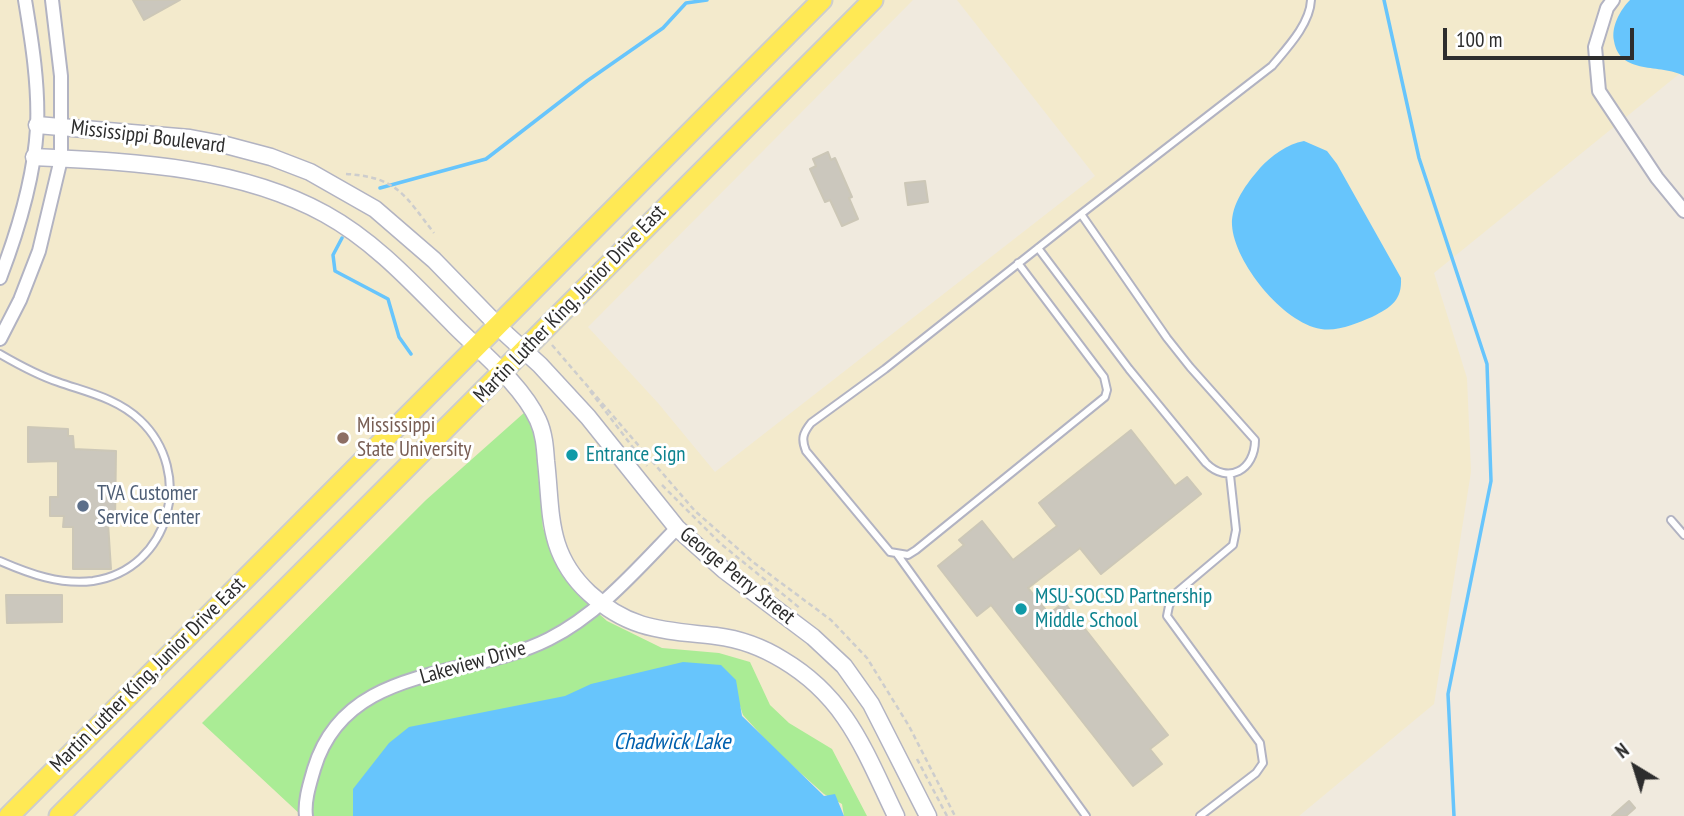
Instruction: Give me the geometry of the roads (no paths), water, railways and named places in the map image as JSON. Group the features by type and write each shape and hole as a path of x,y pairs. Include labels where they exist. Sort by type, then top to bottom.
{"main road":[{"name":"Martin Luther King, Junior Drive East","path":"9,816 822,0"},
{"name":"Martin Luther King, Junior Drive East","path":"59,816 873,0"}],"street":[{"path":"0,278 14,242 34,158 37,125 33,51 25,0"},
{"path":"0,339 20,300 39,251 61,159 61,76 52,0"},
{"path":"1613,0 1607,8 1595,47 1599,91 1657,178 1684,211"},
{"name":"Mississippi Boulevard","path":"37,125 190,138 271,157 310,172 375,209 434,260 525,349"},
{"name":"Mississippi Boulevard","path":"34,158 193,172 244,182 287,196 325,214 381,253 502,373"},
{"name":"George Perry Street","path":"525,349 588,417 677,528 724,570 813,637 844,666 871,704 928,816"},
{"name":"George Perry Street","path":"502,373 530,406 543,434 550,519 562,557 578,581 626,620 653,629 720,637 753,645 803,673 825,691 846,717 896,816"},
{"name":"Lakeview Drive","path":"306,816 310,782 318,757 342,719 358,705 398,684 536,645 578,622 603,604 677,528"}],"lane":[{"path":"1018,263 1104,377 1107,384 1105,397 916,550 908,555 890,552 806,451 803,443 804,432 811,423 885,369 1018,263 1272,66 1293,40 1310,8 1311,0"},
{"path":"1038,248 1129,369 1206,463 1221,474 1230,475 1241,470 1251,460 1255,440 1167,338 1081,214"},
{"path":"0,354 24,368 90,391 119,405 139,419 155,438 168,467 172,494 167,517 154,544 134,565 111,576 94,581 52,580 0,561"},
{"path":"1200,816 1256,773 1263,763 1260,743 1167,616 1176,593 1233,545 1236,530 1230,475"},
{"path":"1671,520 1684,535"},
{"path":"897,555 1086,816"}],"water":[{"path":"1630,0 1684,0 1684,76 1633,64 1618,52 1613,36 1615,25"},
{"path":"1304,141 1327,151 1337,164 1401,278 1400,292 1390,306 1372,317 1341,328 1327,330 1306,324 1277,303 1263,289 1241,256 1232,225 1237,202 1260,168 1274,155"},
{"name":"Chadwick Lake","path":"683,662 721,665 736,680 742,716 824,796 835,794 844,816 353,816 353,789 389,743 409,727 565,696 591,684"}],"waterway":[{"path":"380,188 486,159 587,81 663,28 686,3 707,0"},
{"path":"1384,0 1419,158 1487,364 1491,481 1448,694 1454,816"},
{"path":"342,238 333,255 335,271 388,299 399,337 411,354"}],"place":[{"name":"Mississippi State University","path":"343,438"},
{"name":"Entrance Sign","path":"572,455"},
{"name":"TVA Customer Service Center","path":"83,506"},
{"name":"MSU-SOCSD Partnership Middle School","path":"1021,609"}]}
